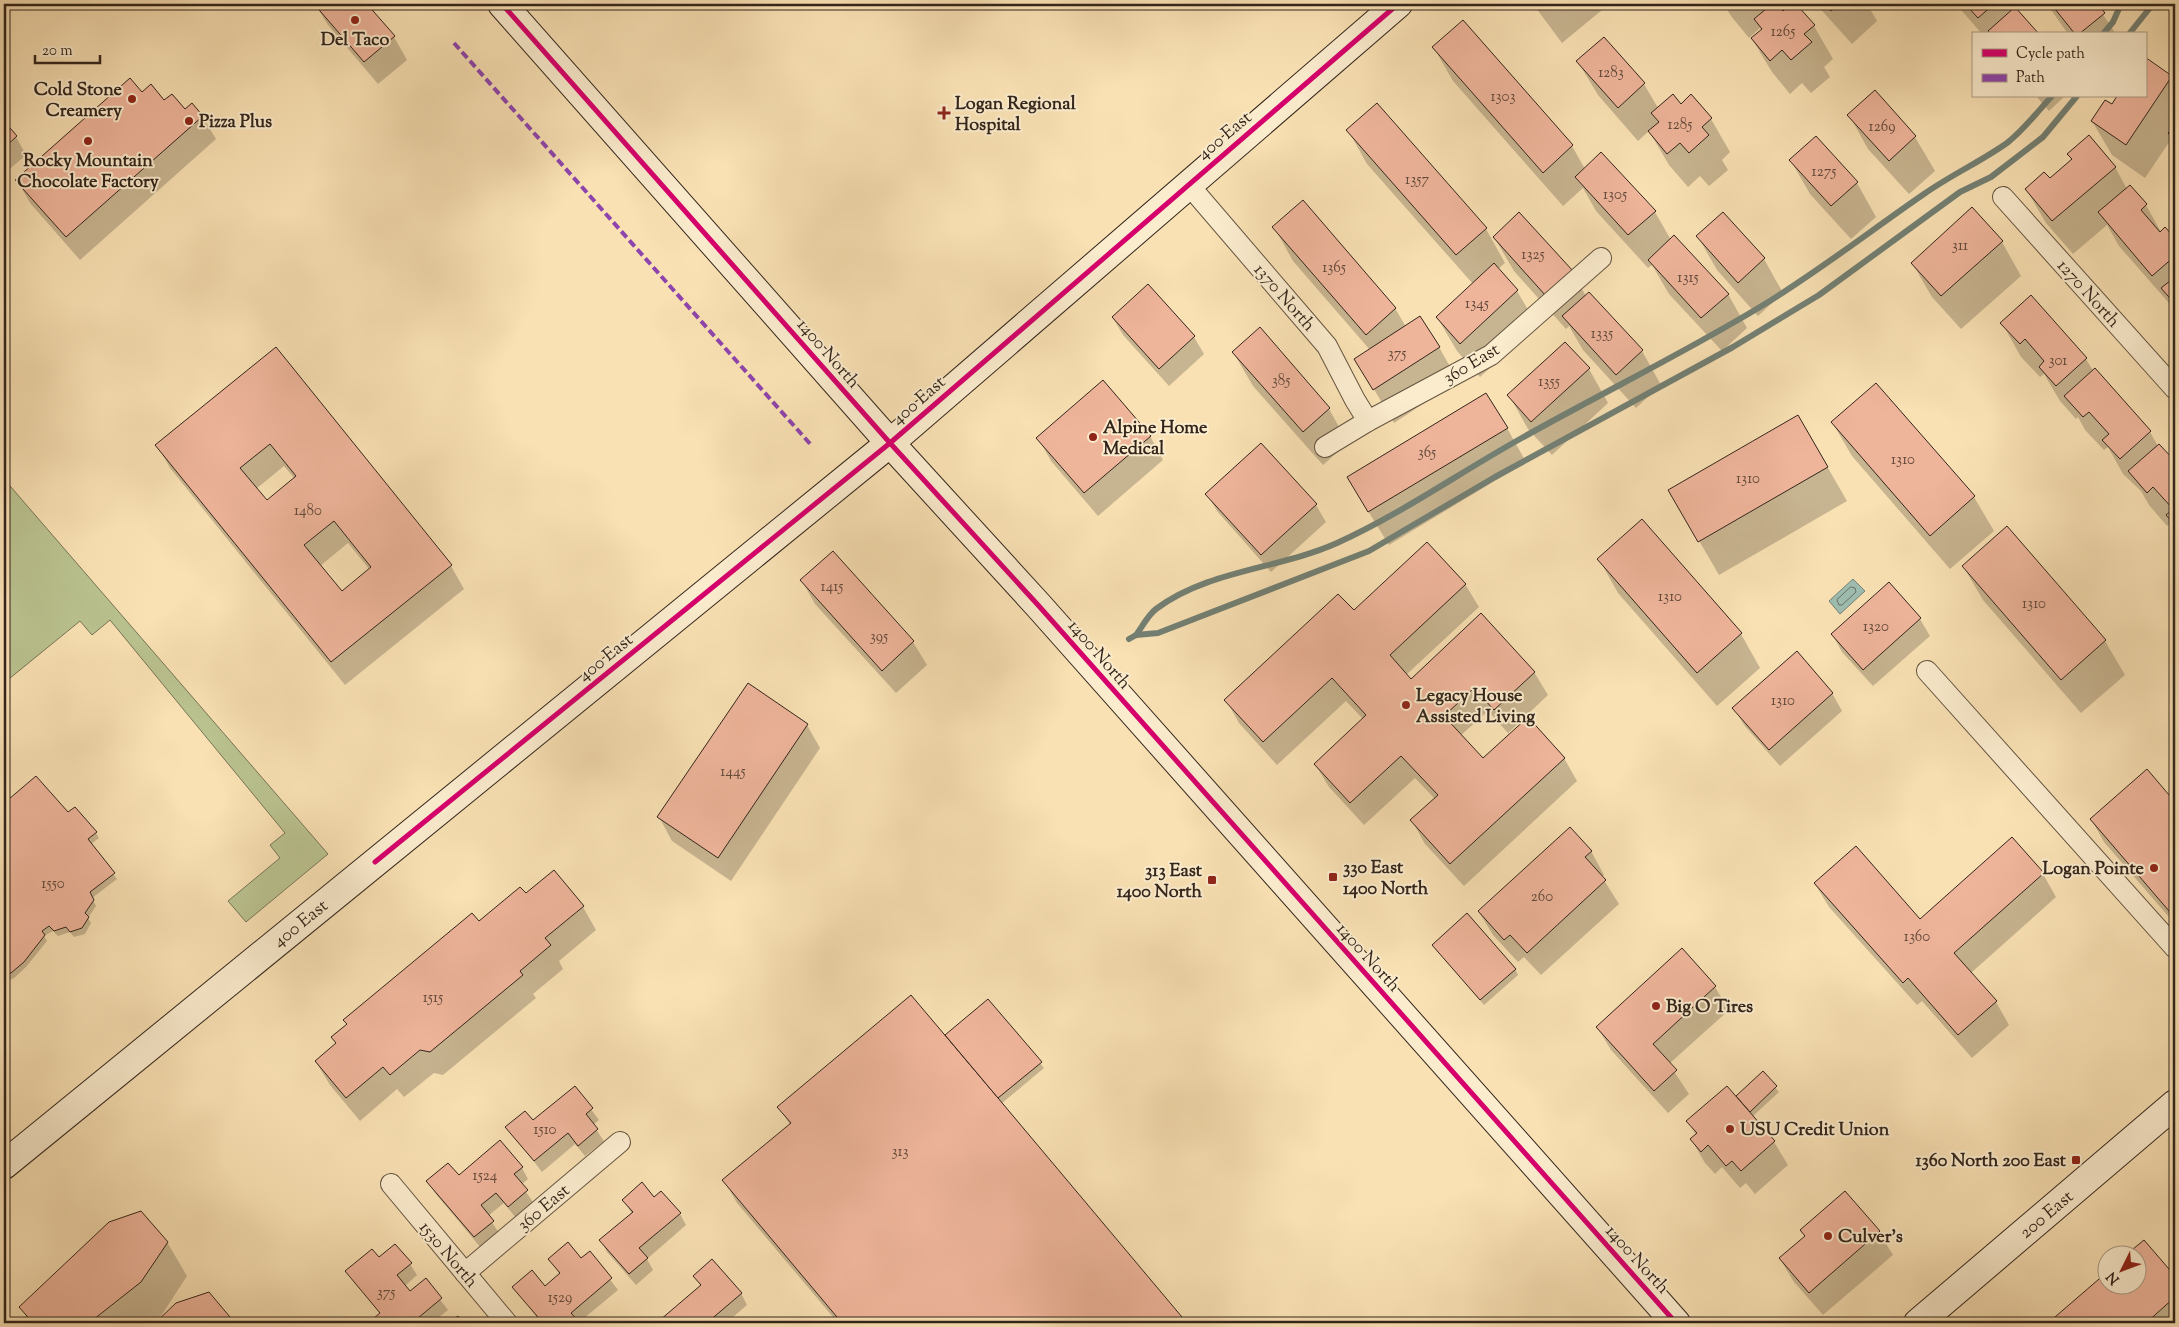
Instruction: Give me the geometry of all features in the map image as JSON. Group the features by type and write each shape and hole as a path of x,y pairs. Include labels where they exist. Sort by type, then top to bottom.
{"main road":[{"name":"1400 North","path":"502,4 890,443 1038,605 1675,1322"},
{"name":"400 East","path":"4,1165 890,443 1398,4"},
{"name":"200 East","path":"1918,1323 2175,1104"}],"street":[{"name":"1370 North","path":"1188,184 1327,346 1368,421"},
{"name":"1270 North","path":"2003,196 2175,389"},
{"name":"360 East","path":"1325,447 1368,421 1491,354 1601,258"},
{"path":"1927,671 2175,948"},
{"name":"360 East","path":"465,1273 620,1142"},
{"name":"1530 North","path":"390,1184 507,1323"}],"green space":[{"path":"4,479 328,854 246,922 228,901 280,858 270,845 285,833 110,620 92,635 80,621 4,683"}],"water":[{"path":"1853,579 1865,591 1840,614 1829,601"}],"building":[{"name":"Del Taco","path":"314,4 367,4 395,36 364,62"},
{"path":"1537,4 1549,4 1542,10"},
{"path":"1772,4 1777,4 1783,11 1791,4 1796,4 1815,25 1804,34 1812,42 1791,60 1782,50 1770,61 1751,38 1762,29 1754,19"},
{"path":"1825,4 1839,4 1831,11"},
{"path":"1965,4 1994,4 1978,18"},
{"path":"2051,4 2098,4 2105,13 2081,32 2073,32"},
{"path":"2015,7 2037,32 1989,32"},
{"path":"1463,20 1573,145 1543,173 1432,47"},
{"path":"1604,37 1645,83 1618,108 1576,61"},
{"path":"2146,58 2172,76 2126,145 2091,121 2105,100 2112,104 2116,98 2146,98"},
{"path":"130,78 142,92 151,84 164,100 172,94 185,109 192,103 203,116 66,237 15,180"},
{"path":"1875,90 1916,136 1889,161 1847,115"},
{"path":"1673,94 1681,104 1691,94 1712,118 1702,127 1709,135 1689,153 1680,143 1667,154 1648,131 1659,122 1651,113"},
{"path":"1377,103 1487,228 1456,255 1346,130"},
{"path":"4,121 17,136 4,148"},
{"path":"2175,126 2175,142 2168,133"},
{"path":"2089,135 2116,167 2052,221 2025,189 2044,172 2050,178 2072,159 2067,154"},
{"path":"1816,136 1858,182 1831,206 1789,160"},
{"path":"1601,152 1656,211 1628,235 1575,177"},
{"path":"2130,185 2147,204 2141,210 2160,232 2165,227 2175,238 2175,256 2152,276 2098,212"},
{"path":"1303,200 1396,308 1366,335 1272,227"},
{"path":"1972,207 2003,241 1941,296 1911,263"},
{"path":"1519,212 1573,271 1546,296 1493,237"},
{"path":"1723,212 1765,258 1738,283 1696,236"},
{"path":"1674,235 1729,294 1701,318 1648,260"},
{"path":"1494,263 1518,290 1460,344 1436,317"},
{"path":"2175,277 2175,304 2161,288"},
{"path":"1148,284 1195,336 1159,369 1112,317"},
{"path":"1589,292 1643,350 1616,375 1562,316"},
{"path":"2031,295 2087,358 2056,386 2039,367 2044,361 2025,339 2020,344 2000,323"},
{"path":"1420,316 1440,347 1373,390 1354,359"},
{"path":"1260,327 1330,408 1303,432 1232,352"},
{"path":"1565,342 1590,368 1531,422 1507,395"},
{"path":"276,347 452,565 331,662 155,445","holes":["270,444 296,476 267,500 240,468","334,521 371,567 342,591 304,545"]},
{"path":"2095,368 2151,431 2120,459 2102,440 2109,434 2089,412 2083,417 2064,396"},
{"name":"Alpine Home Medical","path":"1103,380 1151,436 1084,493 1036,438"},
{"path":"1876,383 1975,496 1930,536 1831,422"},
{"path":"1486,393 1508,428 1368,512 1347,477"},
{"path":"1798,415 1828,467 1698,542 1668,490"},
{"path":"1261,443 1317,504 1261,555 1205,494"},
{"path":"2159,444 2175,461 2175,525 2166,515 2173,509 2153,487 2147,493 2128,471"},
{"path":"1642,519 1742,633 1697,673 1597,559"},
{"path":"2007,526 2106,640 2061,680 1962,566"},
{"name":"Legacy House Assisted Living","path":"1427,542 1466,584 1390,655 1411,679 1481,613 1535,672 1494,710 1474,688 1444,716 1483,758 1528,717 1565,758 1450,864 1410,820 1438,795 1401,756 1350,803 1314,764 1366,715 1332,678 1263,742 1224,700 1338,594 1354,610"},
{"path":"833,551 914,641 882,671 800,580"},
{"path":"2175,562 2175,572 2170,566"},
{"path":"1889,582 1921,618 1863,670 1831,634"},
{"path":"1797,651 1833,693 1769,750 1732,708"},
{"path":"748,683 808,724 718,858 657,817"},
{"name":"Logan Pointe","path":"2147,769 2175,802 2175,918 2090,819"},
{"path":"36,776 68,812 75,807 97,832 88,839 115,873 90,892 94,900 85,913 89,917 82,928 70,932 66,927 54,931 49,926 42,931 45,935 24,962 11,973 4,976 4,793 9,799"},
{"path":"1570,827 1592,851 1585,857 1606,880 1527,953 1510,935 1504,940 1478,911"},
{"path":"2012,837 2044,873 1954,953 1997,1001 1958,1035 1908,978 1903,983 1814,883 1856,846 1920,919"},
{"path":"554,870 584,906 545,938 551,945 520,971 523,975 430,1052 420,1050 390,1075 383,1067 346,1098 315,1061 336,1043 331,1037 347,1024 343,1020 472,913 479,921 520,887 526,893"},
{"path":"1467,913 1516,969 1480,1000 1432,945"},
{"name":"Big O Tires","path":"1682,948 1716,986 1653,1044 1677,1070 1654,1091 1596,1027"},
{"path":"911,995 1187,1323 842,1323 722,1180 791,1123 777,1107"},
{"path":"988,999 1042,1062 998,1098 945,1035"},
{"path":"1763,1071 1777,1086 1750,1112 1736,1096"},
{"path":"575,1086 593,1108 586,1114 598,1129 578,1146 568,1133 534,1161 505,1127 525,1111 533,1120"},
{"path":"1727,1086 1775,1141 1741,1171 1732,1161 1726,1166 1708,1145 1701,1152 1690,1139 1697,1133 1686,1121"},
{"path":"500,1140 523,1167 514,1174 528,1190 508,1207 496,1193 481,1205 494,1221 474,1237 426,1181 448,1163 459,1175"},
{"path":"642,1182 654,1197 661,1191 681,1213 639,1248 648,1258 629,1274 599,1240 633,1212 622,1200"},
{"path":"1845,1191 1880,1231 1809,1293 1779,1258 1805,1236 1800,1230"},
{"path":"141,1211 168,1242 141,1282 89,1323 33,1323 19,1307 109,1222"},
{"path":"2144,1240 2175,1276 2175,1297 2146,1323 2048,1323 2096,1282 2096,1294 2146,1294 2146,1244 2139,1244"},
{"path":"568,1242 581,1258 590,1251 612,1278 571,1313 580,1323 543,1323 512,1287 532,1270 545,1286 560,1273 548,1259"},
{"path":"395,1244 412,1263 397,1275 410,1291 426,1278 442,1298 412,1323 368,1323 380,1313 345,1271 372,1249 379,1257"},
{"path":"712,1259 742,1293 708,1322 710,1323 663,1323 660,1320 701,1285 693,1276"},
{"path":"209,1292 235,1323 155,1323 176,1303"},
{"path":"458,1316 464,1323 449,1323"}],"waterway":[{"path":"2105,32 2113,22 2121,4"},
{"path":"2131,32 2153,4"},
{"path":"1136,635 1156,609 1176,596 1221,578 1315,552 1361,532 1520,439 1671,358 1760,307 1802,280 1934,187 2007,143 2050,98"},
{"path":"1129,639 1136,635 1158,633 1369,551 1495,477 1733,347 1819,295 1960,192 1991,177 2043,137 2075,98"}],"marked path":[{"path":"454,43 812,446"}],"cycle path":[{"path":"502,4 890,443 1038,605 1676,1323"},
{"path":"375,862 890,443 1398,4"}],"place":[{"name":"Del Taco","path":"355,20"},
{"name":"Cold Stone Creamery","path":"132,99"},
{"name":"Logan Regional Hospital","path":"944,113"},
{"name":"Pizza Plus","path":"189,121"},
{"name":"Rocky Mountain Chocolate Factory","path":"88,141"},
{"name":"Alpine Home Medical","path":"1093,437"},
{"name":"Legacy House Assisted Living","path":"1406,705"},
{"name":"Logan Pointe","path":"2154,868"},
{"name":"330 East 1400 North","path":"1333,877"},
{"name":"313 East 1400 North","path":"1212,880"},
{"name":"Big O Tires","path":"1656,1006"},
{"name":"USU Credit Union","path":"1730,1129"},
{"name":"1360 North 200 East","path":"2076,1160"},
{"name":"Culver's","path":"1828,1236"}]}
